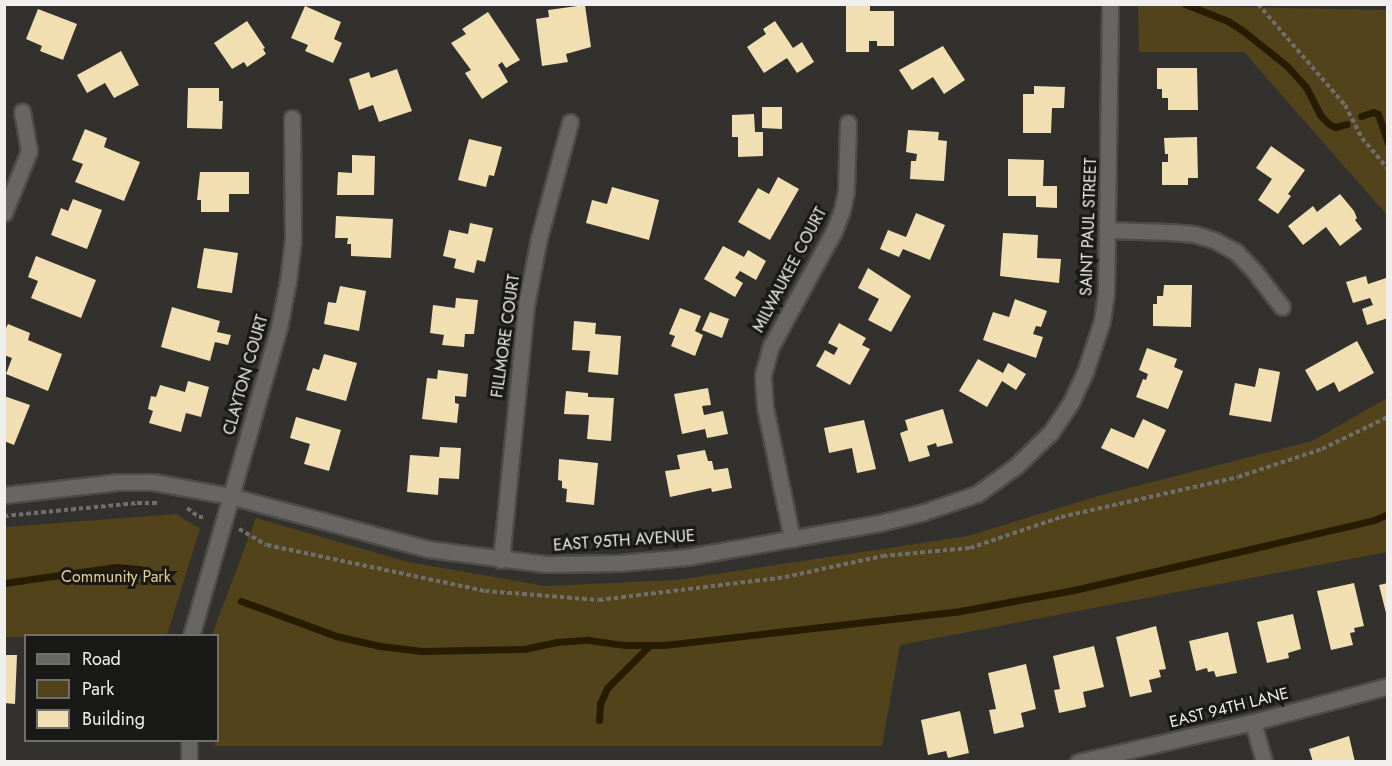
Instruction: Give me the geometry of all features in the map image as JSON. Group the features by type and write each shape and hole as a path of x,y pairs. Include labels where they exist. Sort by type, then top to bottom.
{"street":[{"name":"SAINT PAUL STREET","path":"1047,436 1071,402 1095,346 1106,294 1110,4"},
{"path":"4,213 29,151 22,112"},
{"name":"CLAYTON COURT","path":"192,634 279,327 288,281 293,239 292,118"},
{"name":"FILLMORE COURT","path":"501,560 526,305 539,238 570,122"},
{"name":"MILWAUKEE COURT","path":"792,539 765,407 763,375 771,346 834,231 842,210 848,123"},
{"path":"1107,230 1194,234 1214,240 1242,258 1282,307"},
{"name":"EAST 95TH AVENUE","path":"4,495 118,482 153,482 230,496 428,549 545,564 619,563 687,557 792,539 879,523 956,502 998,481 1047,436"},
{"name":"EAST 94TH LANE","path":"1078,762 1253,722 1388,686"},
{"path":"1253,722 1264,762"},
{"path":"189,742 189,762"}],"path":[{"path":"1258,4 1345,105 1362,138 1388,169"},
{"path":"4,516 137,503 166,504"},
{"path":"181,507 201,516"}],"green space":[{"path":"1138,5 1387,10 1387,215 1244,52 1139,52"},
{"path":"1387,398 1387,552 900,645 882,746 215,746 215,742 219,742 219,634 212,634 256,518 408,562 545,586 676,580 968,536 1098,496 1312,441"},
{"name":"Community Park","path":"176,514 200,529 167,634 24,634 24,637 5,637 5,527"}],"building":[{"path":"846,4 870,4 870,11 894,11 894,46 877,46 877,41 869,41 869,52 846,52"},
{"path":"585,5 591,47 566,54 568,62 542,66 536,19 549,17 548,10"},
{"path":"305,6 341,22 334,39 342,43 333,63 305,51 308,45 291,38"},
{"path":"38,9 77,24 63,60 40,51 42,46 26,39"},
{"path":"488,12 520,60 506,68 502,62 498,65 508,82 482,99 465,73 471,70 451,43 466,34 462,29"},
{"path":"247,21 265,48 263,49 266,54 247,67 244,62 232,69 214,43"},
{"path":"775,21 793,48 802,42 814,62 797,73 787,58 764,73 747,47 766,34 763,29"},
{"path":"943,46 965,80 944,94 933,77 912,90 899,70"},
{"path":"121,51 139,85 114,98 105,83 87,93 77,75"},
{"path":"1157,68 1197,68 1198,110 1168,110 1168,98 1162,98 1162,89 1157,89"},
{"path":"397,69 412,111 379,122 373,105 359,110 349,79 369,72 371,78"},
{"path":"1034,86 1065,87 1064,108 1052,108 1051,133 1023,133 1023,94 1034,94"},
{"path":"188,88 219,88 219,101 223,101 222,129 187,128"},
{"path":"762,107 782,107 782,129 762,128"},
{"path":"754,114 755,132 763,132 763,156 738,157 738,137 732,137 732,115"},
{"path":"85,129 107,138 104,147 140,162 124,201 75,182 83,164 72,160"},
{"path":"908,130 939,132 938,140 947,141 944,181 910,179 911,161 916,161 917,154 906,152"},
{"path":"1197,137 1198,178 1188,178 1188,185 1162,185 1162,162 1168,162 1164,138"},
{"path":"469,139 502,147 494,176 489,175 486,187 458,180"},
{"path":"1271,146 1305,170 1288,194 1291,196 1278,214 1258,200 1272,179 1256,168"},
{"path":"352,155 375,156 374,195 337,195 338,172 352,173"},
{"path":"1008,159 1044,160 1043,186 1057,186 1057,208 1036,207 1036,196 1008,196"},
{"path":"200,172 249,172 249,194 229,194 229,212 201,212 201,200 197,200"},
{"path":"778,177 799,189 770,240 738,222 758,188 769,194"},
{"path":"612,187 659,200 649,240 586,223 592,200 607,204"},
{"path":"1340,194 1354,211 1357,218 1355,220 1362,229 1340,246 1326,227 1303,245 1288,226 1313,206 1317,212"},
{"path":"73,199 102,210 87,249 51,235 61,208 68,211"},
{"path":"916,213 945,225 930,260 903,249 899,257 880,249 888,230 906,237"},
{"path":"336,216 393,219 391,258 351,256 351,244 347,244 348,238 335,238"},
{"path":"470,223 493,228 485,262 477,260 474,273 454,268 456,259 443,256 449,230 468,234"},
{"path":"1003,233 1038,235 1037,258 1061,259 1059,283 1000,276"},
{"path":"723,246 744,257 748,250 766,261 756,280 740,271 735,278 743,283 735,297 704,279"},
{"path":"204,248 238,253 232,293 197,288"},
{"path":"36,256 96,280 81,318 31,298 38,281 28,277"},
{"path":"868,268 911,296 891,332 868,320 879,299 858,288"},
{"path":"1366,276 1368,284 1386,278 1388,283 1388,318 1367,325 1362,309 1373,305 1370,298 1353,303 1346,282"},
{"path":"1164,285 1192,285 1191,327 1153,326 1153,304 1157,304 1157,296 1163,296"},
{"path":"340,286 366,291 359,331 324,324 328,302 336,303"},
{"path":"456,298 478,300 474,334 465,334 464,347 442,345 444,335 430,333 433,305 455,308"},
{"path":"1015,299 1047,311 1041,327 1036,326 1033,334 1043,337 1036,358 983,340 993,312 1009,317"},
{"path":"172,307 220,321 217,332 231,335 228,345 215,342 210,361 161,347"},
{"path":"680,308 701,316 695,331 703,335 695,356 671,346 675,336 669,334"},
{"path":"710,312 729,319 722,338 702,330"},
{"path":"574,321 596,323 595,334 621,336 618,375 588,372 590,351 572,350"},
{"path":"839,323 866,338 862,345 870,349 850,385 816,366 825,350 834,355 838,348 828,343"},
{"path":"8,324 30,333 28,340 62,354 48,391 6,374 12,358 4,355 4,332"},
{"path":"1357,341 1374,373 1339,392 1334,382 1317,391 1305,370"},
{"path":"1147,348 1177,359 1174,367 1183,371 1168,409 1136,397 1143,379 1146,380 1148,374 1139,370"},
{"path":"324,354 357,363 346,401 306,390 313,368 319,370"},
{"path":"978,359 1003,373 1008,363 1026,374 1016,390 1002,381 987,407 959,391"},
{"path":"1259,368 1280,372 1271,422 1229,415 1235,383 1255,387"},
{"path":"438,370 468,374 466,397 455,396 455,403 459,404 457,423 422,419 427,378 437,379"},
{"path":"188,381 209,387 201,417 186,413 181,432 149,423 153,411 148,409 151,396 156,397 160,385 185,392"},
{"path":"708,388 711,405 702,406 704,415 723,411 728,434 707,438 705,429 682,434 674,394"},
{"path":"566,391 588,393 588,397 614,398 611,441 587,439 589,415 564,414"},
{"path":"4,396 30,405 14,445 4,441"},
{"path":"943,409 953,443 937,447 936,443 927,446 930,456 909,462 900,433 908,430 905,420"},
{"path":"296,417 341,430 329,471 304,464 310,444 290,438"},
{"path":"1143,419 1166,430 1148,469 1101,448 1111,428 1134,438"},
{"path":"864,420 876,469 857,473 852,448 829,453 824,428"},
{"path":"440,447 461,448 459,479 439,478 438,495 407,492 410,455 439,457"},
{"path":"705,450 708,461 712,461 714,470 728,468 732,488 712,492 711,488 670,497 665,471 680,469 677,455"},
{"path":"559,459 598,463 594,505 566,502 567,489 562,488 562,481 558,480"},
{"path":"1354,583 1364,626 1354,628 1355,632 1350,633 1353,645 1331,650 1317,591"},
{"path":"1388,583 1388,617 1387,617 1379,585"},
{"path":"1293,614 1301,649 1288,653 1289,658 1267,663 1257,622"},
{"path":"1156,626 1166,669 1159,670 1161,677 1149,680 1152,692 1130,697 1116,637"},
{"path":"1228,632 1237,673 1216,677 1214,671 1208,672 1207,668 1196,671 1189,641"},
{"path":"1094,646 1104,687 1083,692 1086,707 1059,713 1054,690 1060,689 1053,656"},
{"path":"4,655 17,655 15,704 4,703"},
{"path":"1026,664 1036,709 1021,713 1024,727 994,734 989,710 996,709 988,673"},
{"path":"960,711 969,753 948,758 946,751 928,755 921,720"},
{"path":"1349,736 1355,762 1313,762 1309,749"}],"waterway":[{"path":"1185,4 1228,21 1242,30 1287,66 1306,87 1320,115 1329,124 1335,127 1347,124"},
{"path":"1361,116 1373,112 1378,114 1388,143"},
{"path":"241,601 336,636 380,646 422,651 524,649 556,642 588,640 625,645 664,645 955,612 1074,590 1374,520 1388,514"},
{"path":"4,583 116,567 139,569 166,578"},
{"path":"599,720 600,704 607,688 650,645"}]}
